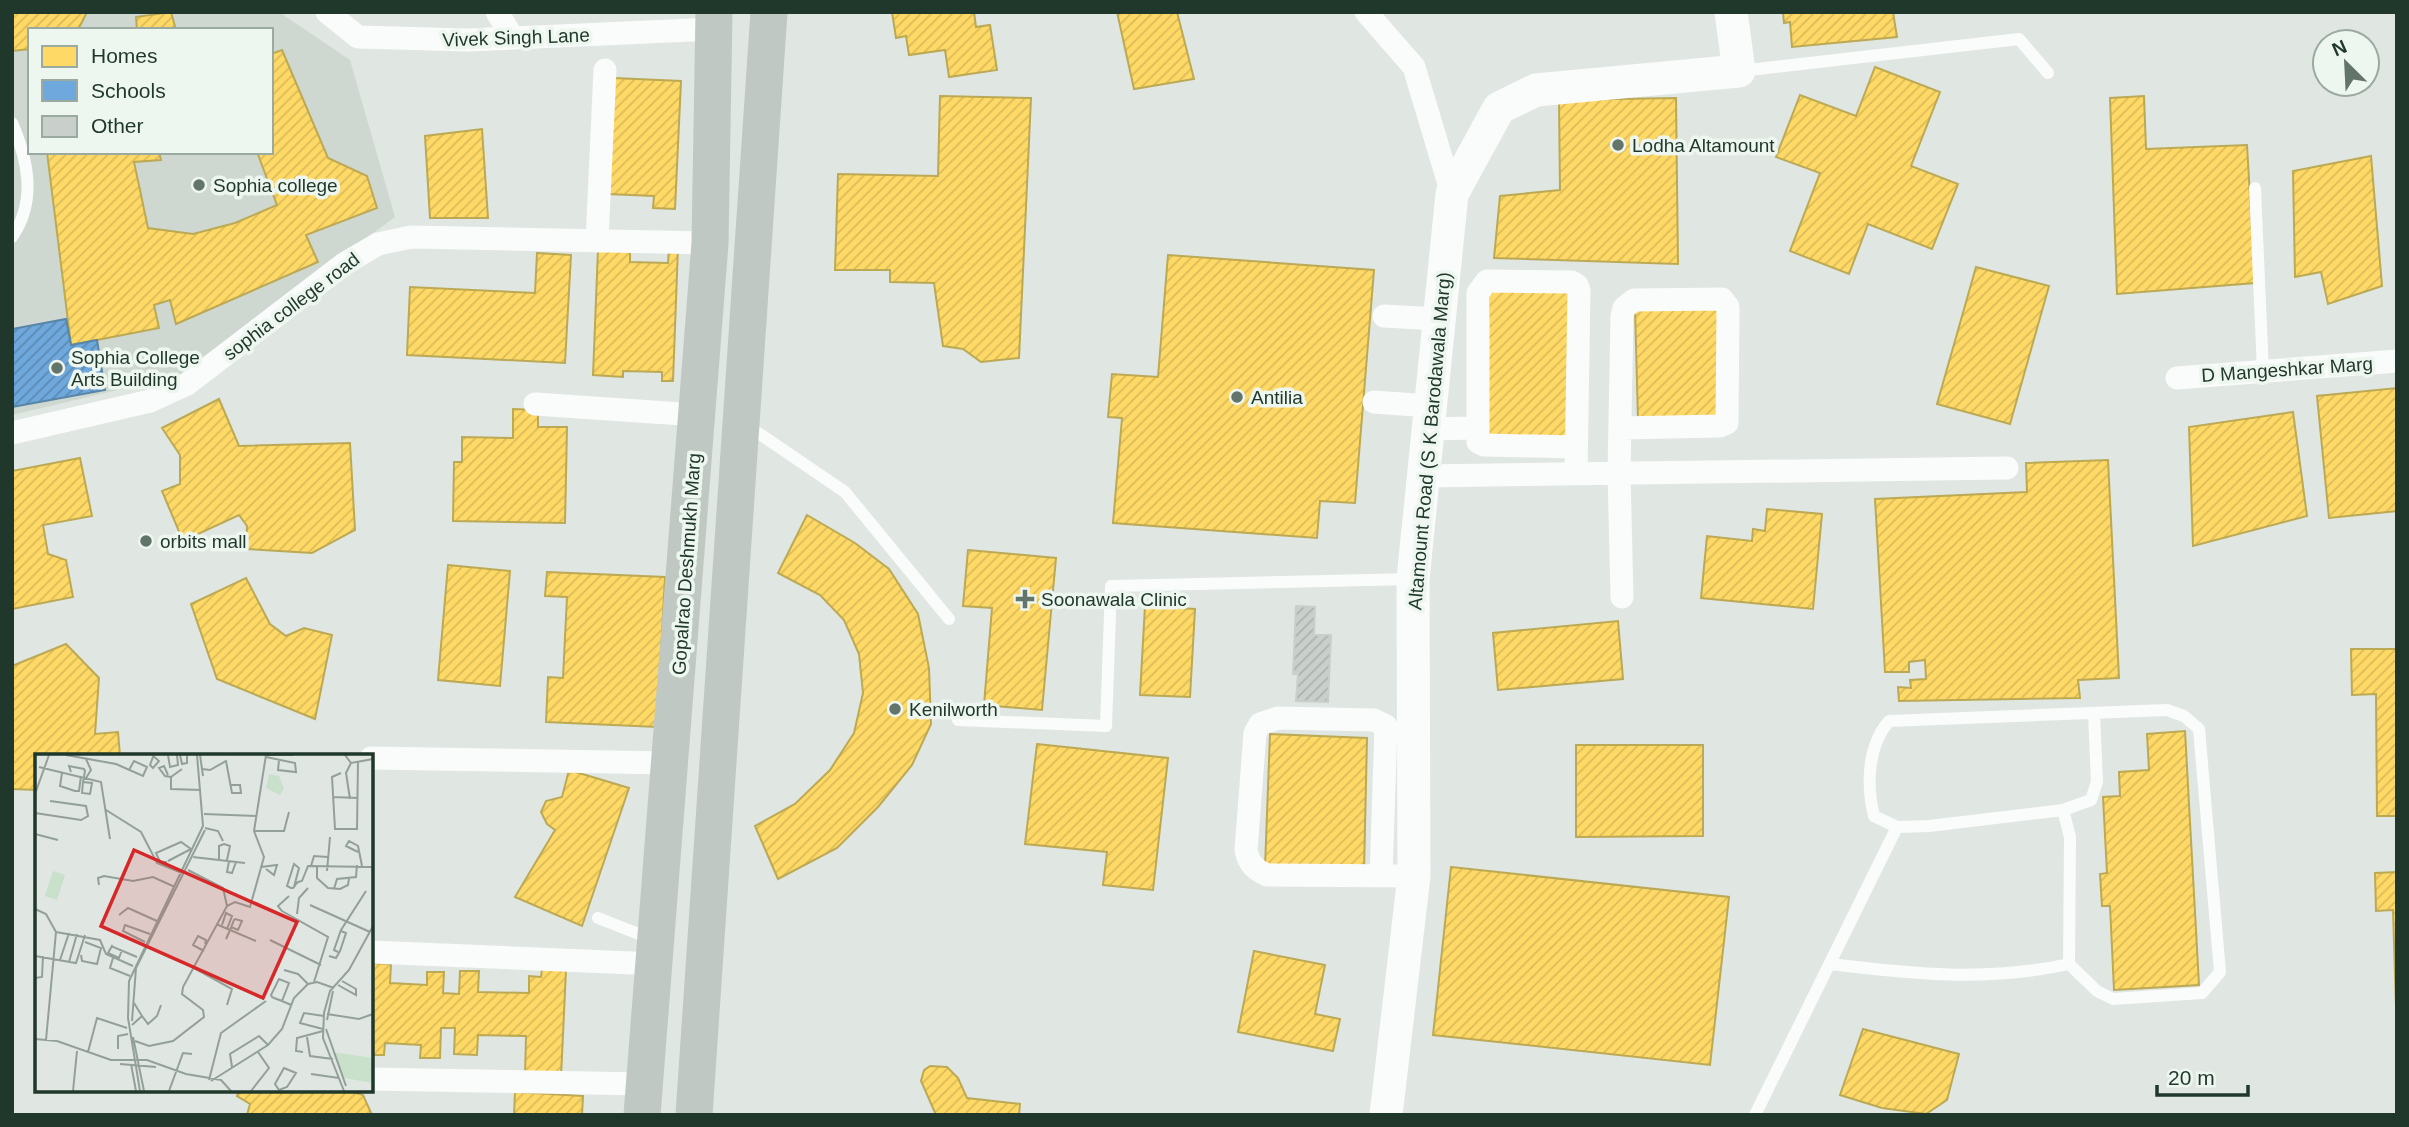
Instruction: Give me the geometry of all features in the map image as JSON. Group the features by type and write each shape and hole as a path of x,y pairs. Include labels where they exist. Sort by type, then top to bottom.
{"main road":[{"path":"694,1115 769,12"},
{"name":"Gopalrao Deshmukh Marg","path":"643,1099 710,243 714,21"}],"street":[{"name":"Vivek Singh Lane","path":"327,12 358,37 468,40 714,21"},
{"path":"497,12 513,38"},
{"path":"1366,12 1414,67 1452,194"},
{"path":"1731,12 1739,71"},
{"path":"597,241 605,70"},
{"name":"Altamount Road (S K Barodawala Marg)","path":"1386,1115 1414,876 1400,751 1428,417 1452,194 1499,108 1536,90 1739,71"},
{"name":"sophia college road","path":"12,433 150,401 187,384 344,264 378,244 411,237 710,243"},
{"path":"1576,447 1484,446 1478,442 1478,300 1480,287 1492,280 1572,282 1577,285 1576,473"},
{"path":"1620,428 1720,426 1727,423 1728,307 1722,299 1634,300 1624,308 1620,428 1619,473 1622,597"},
{"path":"1384,316 1440,309 1478,300"},
{"name":"D Mangeshkar Marg","path":"2177,378 2397,361"},
{"path":"1374,402 1477,428"},
{"path":"535,404 697,415"},
{"path":"1423,476 2007,468"},
{"path":"1381,876 1400,751 1386,726 1374,720 1278,718 1260,724 1255,733 1246,850 1248,860 1255,869 1267,875 1381,876 1414,876"},
{"path":"373,758 671,764"},
{"path":"373,952 656,953"},
{"path":"373,1079 643,1099"}],"lane":[{"path":"1739,71 2019,39 2048,73"},
{"path":"12,123 26,154 28,191 19,227 12,237"},
{"path":"2255,188 2263,372"},
{"path":"742,422 845,492 949,619"},
{"path":"958,720 1106,726 1111,586 1413,579"},
{"path":"2063,810 2070,837 2069,964 2097,991 2113,999 2202,993 2220,972 2199,729 2184,716 2167,710 1889,721 1876,736 1868,793 1874,816 1897,827 1929,826 2063,810 2091,800 2097,782 2094,713"},
{"path":"1755,1115 1897,827"},
{"path":"598,918 656,953"},
{"path":"1830,964 1956,977 2036,971 2069,964"}],"shaded area":[{"name":"Sophia college","path":"12,12 279,12 350,60 395,217 181,375 12,415"}],"building: Homes":[{"path":"12,12 87,12 79,28 28,28 28,49 12,51"},
{"path":"171,12 175,28 137,28 136,17"},
{"path":"892,12 974,12 976,27 990,25 997,70 949,77 945,50 909,55 906,36 896,38"},
{"path":"1117,12 1177,12 1194,79 1134,89"},
{"path":"1783,12 1893,12 1897,37 1792,47 1790,22 1784,23"},
{"path":"282,50 328,158 367,176 377,208 306,235 318,262 176,324 170,300 154,305 159,328 71,345 47,154 160,154 161,160 134,162 148,228 193,234 235,223 277,205 258,154 273,154 273,53"},
{"path":"1875,67 1940,92 1911,166 1958,184 1932,249 1868,224 1849,274 1790,251 1820,173 1776,157 1800,95 1856,116"},
{"path":"614,78 681,81 675,209 653,208 654,196 608,194"},
{"path":"940,96 1031,98 1019,358 981,362 963,349 943,346 934,283 890,282 890,270 835,270 838,174 938,176"},
{"path":"2144,96 2146,149 2247,145 2255,283 2117,294 2110,98"},
{"name":"Lodha Altamount","path":"1676,98 1678,264 1494,258 1500,196 1560,190 1559,100"},
{"path":"482,129 488,218 430,218 425,136"},
{"path":"2371,156 2382,286 2328,304 2321,272 2295,277 2293,171"},
{"path":"669,247 678,247 673,381 662,381 662,372 623,371 623,377 593,375 598,249 630,250 630,262 668,263"},
{"path":"537,253 571,255 565,363 407,355 410,287 535,293"},
{"name":"Antilia","path":"1168,255 1374,270 1355,503 1320,501 1317,538 1113,523 1122,418 1108,417 1112,374 1158,377"},
{"path":"1976,267 2049,286 2010,424 1937,404"},
{"path":"1489,286 1573,288 1569,439 1485,438"},
{"path":"1718,306 1722,417 1638,419 1635,309"},
{"path":"2397,388 2397,511 2329,518 2317,396"},
{"path":"219,399 239,446 350,443 355,530 312,553 246,549 247,526 239,515 183,541 162,491 180,484 180,455 162,428"},
{"path":"513,409 538,410 538,427 567,427 565,523 453,521 454,462 462,462 462,437 513,438"},
{"path":"2293,412 2307,516 2193,546 2189,427"},
{"path":"80,458 92,516 43,525 48,554 66,560 73,597 12,609 12,471"},
{"path":"2108,460 2119,678 2078,680 2080,698 1899,701 1898,687 1911,688 1910,680 1926,679 1925,660 1909,662 1909,672 1885,672 1875,499 2027,492 2026,463"},
{"path":"1767,509 1822,514 1813,609 1701,598 1707,536 1752,541 1753,529 1765,531"},
{"name":"Kenilworth","path":"807,515 855,543 889,569 918,614 929,668 931,724 912,765 878,807 837,848 778,879 755,826 795,804 830,770 854,733 863,693 859,654 844,620 820,595 778,573"},
{"path":"968,550 1056,558 1042,710 984,705 992,608 963,606"},
{"path":"448,565 510,571 500,686 438,680"},
{"path":"547,572 665,577 657,727 546,722 548,677 563,678 567,597 545,596"},
{"path":"246,578 270,624 286,636 304,628 332,635 315,719 217,679 191,604"},
{"path":"1145,606 1195,609 1190,697 1140,695"},
{"path":"1618,621 1623,679 1498,690 1493,633"},
{"path":"66,644 99,678 95,734 118,732 120,754 35,754 35,790 12,789 12,666"},
{"path":"2351,649 2397,649 2397,816 2377,816 2376,694 2352,695"},
{"path":"2185,731 2199,985 2114,990 2110,906 2102,906 2100,874 2107,873 2103,797 2120,796 2119,772 2149,770 2147,734"},
{"path":"1270,734 1367,738 1364,871 1265,867"},
{"path":"1037,744 1168,758 1153,890 1103,885 1107,852 1025,844"},
{"path":"1576,745 1703,745 1703,836 1576,837"},
{"path":"569,770 629,788 582,926 515,897 555,830 547,824 541,812 546,801 562,797"},
{"path":"1451,867 1729,897 1710,1065 1433,1035"},
{"path":"2397,872 2397,1039 2393,910 2376,911 2375,873"},
{"path":"1254,951 1325,965 1315,1014 1340,1019 1333,1051 1238,1032"},
{"path":"373,963 391,964 390,983 427,985 427,972 444,972 443,993 459,994 460,971 479,971 478,992 529,993 529,976 541,977 542,969 566,970 561,1077 525,1076 526,1036 478,1035 477,1055 454,1054 455,1028 441,1028 440,1058 420,1058 421,1045 385,1043 384,1055 373,1055"},
{"path":"1863,1029 1959,1054 1947,1100 1926,1114 1882,1108 1840,1095"},
{"path":"930,1066 947,1067 958,1078 967,1098 1020,1104 1019,1115 936,1115 921,1081 924,1070"},
{"path":"238,1092 353,1092 363,1095 372,1115 247,1115 250,1104 237,1096"},
{"path":"515,1092 583,1096 582,1115 514,1115"}],"building: Schools":[{"name":"Sophia College Arts Building","path":"66,319 71,345 97,340 105,390 12,407 12,329"}],"building: Other":[{"path":"1296,606 1315,607 1314,635 1331,635 1328,702 1296,701 1298,674 1293,674"}],"place":[{"name":"Lodha Altamount","path":"1618,145"},
{"name":"Sophia college","path":"199,185"},
{"name":"Sophia College Arts Building","path":"57,368"},
{"name":"Antilia","path":"1237,397"},
{"name":"orbits mall","path":"146,541"},
{"name":"Soonawala Clinic","path":"1025,599"},
{"name":"Kenilworth","path":"895,709"}]}
